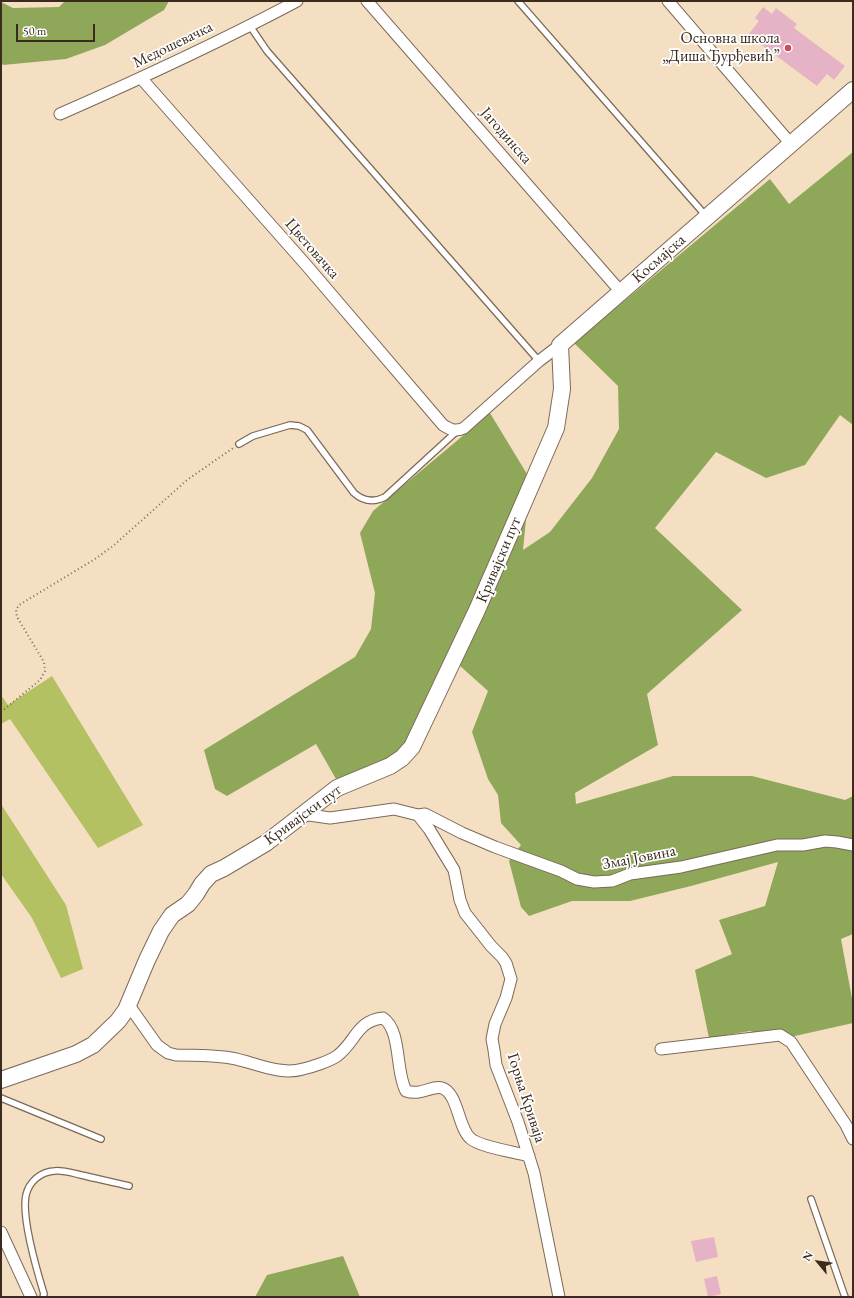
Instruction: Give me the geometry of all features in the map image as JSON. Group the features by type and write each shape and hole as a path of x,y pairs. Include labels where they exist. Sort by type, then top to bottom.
{"street":[{"name":"Медошевачка","path":"60,114 141,78 250,26 297,1"},
{"name":"Јагодинска","path":"367,1 621,292"},
{"path":"668,1 791,144"},
{"name":"Цветовачка","path":"141,78 307,266 444,425 452,430 461,430"},
{"name":"Космајска","path":"461,430 853,90"},
{"name":"Кривајски пут","path":"1,1080 76,1054 93,1045 118,1021 128,1004 161,931 172,914 188,904 211,874 266,843 337,788 390,766 402,758 412,747 420,733 477,610 556,428 562,389 560,345"},
{"path":"302,814 330,818 394,809 418,815"},
{"name":"Змај Јовина","path":"418,815 425,814 462,834 561,871 577,879 594,882 612,881 630,874 681,867 777,844 803,845 825,841 853,845"},
{"name":"Горња Криваја","path":"418,815 429,829 454,870 460,900 465,913 491,946 502,957 509,972 511,979 506,998 495,1024 492,1039 496,1065 518,1122 534,1174 559,1297"},
{"path":"128,1004 157,1045 168,1053 176,1055 229,1058 285,1070 302,1070 336,1057 348,1046 364,1025 372,1019 383,1018 389,1022 394,1033 400,1072 406,1091 414,1093 443,1088 451,1094 469,1138 478,1144 529,1156"},
{"path":"661,1049 780,1035 791,1042 846,1125 853,1139"},
{"path":"1,1232 31,1297"}],"lane":[{"path":"518,1 707,217"},
{"path":"250,26 267,51 539,361"},
{"path":"239,444 253,436 290,426 299,426 310,434 354,493 362,499 374,501 385,497 461,430"},
{"path":"1,1098 101,1139"},
{"path":"43,1297 44,1294 30,1241 26,1209 26,1196 31,1184 42,1174 62,1171 129,1186"},
{"path":"811,1199 845,1297"}],"path":[{"path":"1,712 40,680 44,671 44,662 17,617 16,610 19,605 95,559 113,546 187,480 239,444"}],"green space":[{"path":"65,1 169,1 164,10 105,45 66,59 3,65 1,62 1,2 13,8 59,7"},
{"path":"853,152 853,425 840,415 805,465 766,478 716,452 655,528 742,610 647,694 658,745 575,793 576,804 673,776 752,776 845,800 853,796 853,934 841,939 853,1004 853,1023 777,1040 750,1031 709,1038 695,970 732,954 719,920 765,906 778,862 630,901 572,901 529,916 521,907 509,861 521,845 501,823 498,795 488,779 472,732 488,691 449,656 414,733 387,768 340,786 316,744 227,796 215,789 204,750 355,657 371,629 375,593 360,533 373,511 490,413 530,479 523,550 550,532 592,478 619,429 618,386 574,343 770,179 789,204"},
{"path":"52,676 143,825 98,848 10,719 1,724 1,695 8,705"},
{"path":"1,804 66,905 83,969 61,978 32,918 1,874"},
{"path":"343,1256 360,1297 255,1297 267,1275"}],"building":[{"path":"763,7 772,14 776,8 797,24 794,28 845,66 834,80 827,74 817,86 748,35 759,21 755,18"},
{"path":"714,1237 718,1257 696,1262 691,1241"},
{"path":"717,1276 721,1294 708,1297 704,1279"}],"place":[{"name":"Основна школа „Диша Ђурђевић”","path":"788,48"}]}
